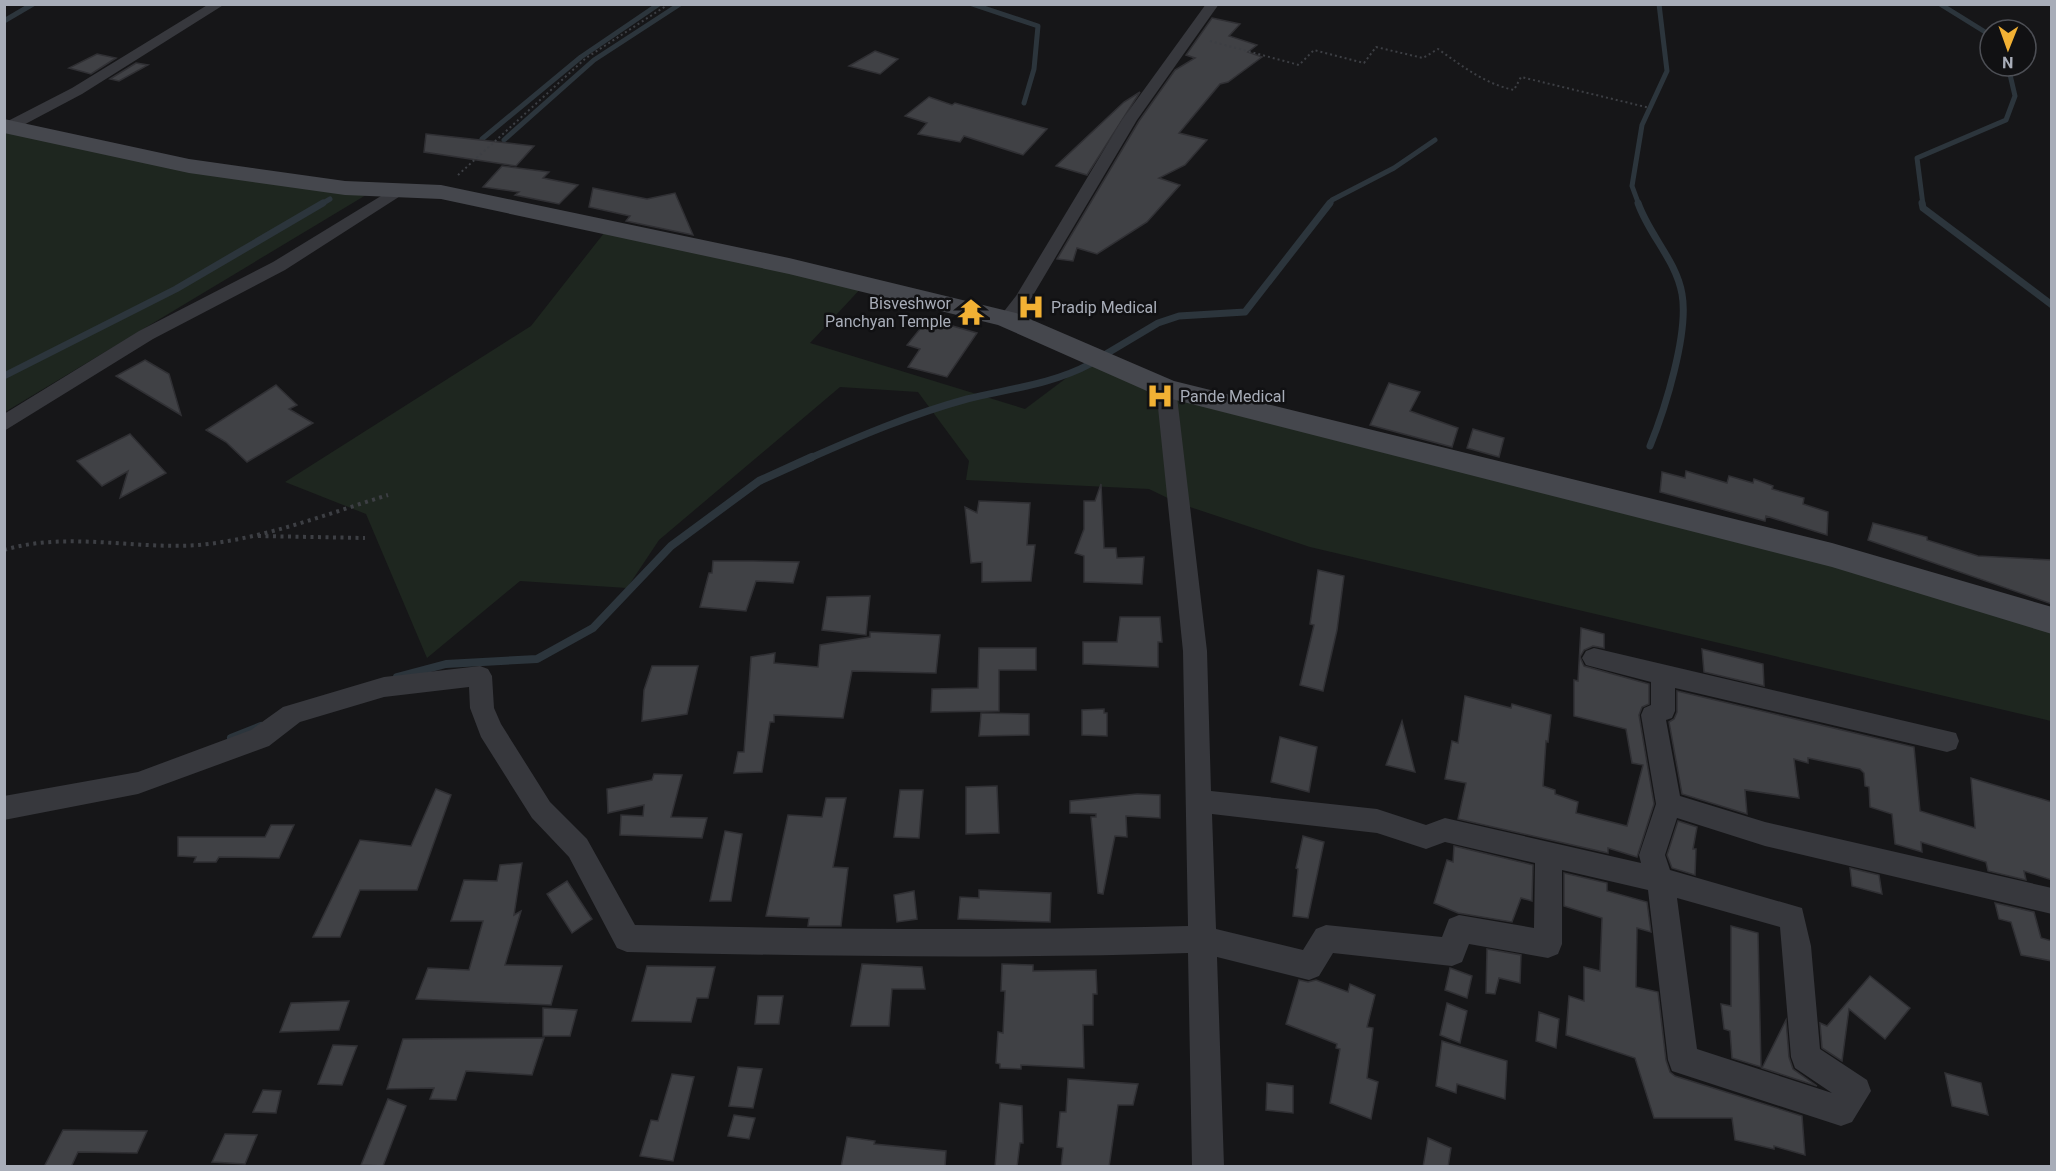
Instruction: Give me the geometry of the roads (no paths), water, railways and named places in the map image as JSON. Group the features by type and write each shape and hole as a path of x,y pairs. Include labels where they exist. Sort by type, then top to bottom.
{"street":[{"path":"7,127 76,91 219,4"},
{"path":"1007,319 1023,298 1130,120 1146,102 1186,40 1213,4"},
{"path":"7,127 189,166 345,188 441,192 789,266 1007,319 1166,388 1832,555 2052,621"},
{"path":"4,424 146,335 279,266 399,190"},
{"path":"1166,388 1195,651 1208,1167"},
{"path":"1594,658 1947,741"},
{"path":"1198,801 1377,821 1426,837 1445,830 1658,880 1792,917 1797,946 1806,1057 1856,1091 1841,1110 1683,1060 1664,894 1658,880 1652,855 1669,804 1653,715 1664,711 1663,675"},
{"path":"4,808 138,783 260,738 292,714 384,687 480,676 482,708 490,729 541,810 578,848 627,938 837,943 1062,944 1202,939 1309,966 1326,939 1452,952 1459,929 1548,944 1548,853"},
{"path":"1669,804 1765,834 2052,901"}],"waterway":[{"path":"4,21 33,4"},
{"path":"482,139 581,57 659,4"},
{"path":"504,140 594,60 680,4"},
{"path":"972,4 1038,26 1034,69 1024,103"},
{"path":"1639,205 1632,186 1642,125 1667,71 1659,4"},
{"path":"1940,4 1978,28"},
{"path":"1923,205 1917,158 2006,120 2015,96 2011,78"},
{"path":"1328,205 1332,200 1394,168 1435,140"},
{"path":"320,205 330,199"},
{"path":"4,376 176,289 323,203"},
{"path":"1106,354 1158,323 1179,316 1245,312 1330,203"},
{"path":"1638,203 1674,270 1682,294 1683,310 1674,371 1650,446"},
{"path":"1922,203 1923,208 2052,305"},
{"path":"808,459 926,411 1046,381 1090,364"},
{"path":"397,677 446,664 537,659 593,628 671,546 759,481 812,457"},
{"path":"231,738 261,726"}],"place":[{"name":"Pradip Medical","path":"1031,307"},
{"name":"Bisveshwor Panchyan Temple","path":"971,312"},
{"name":"Pande Medical","path":"1160,396"}]}
